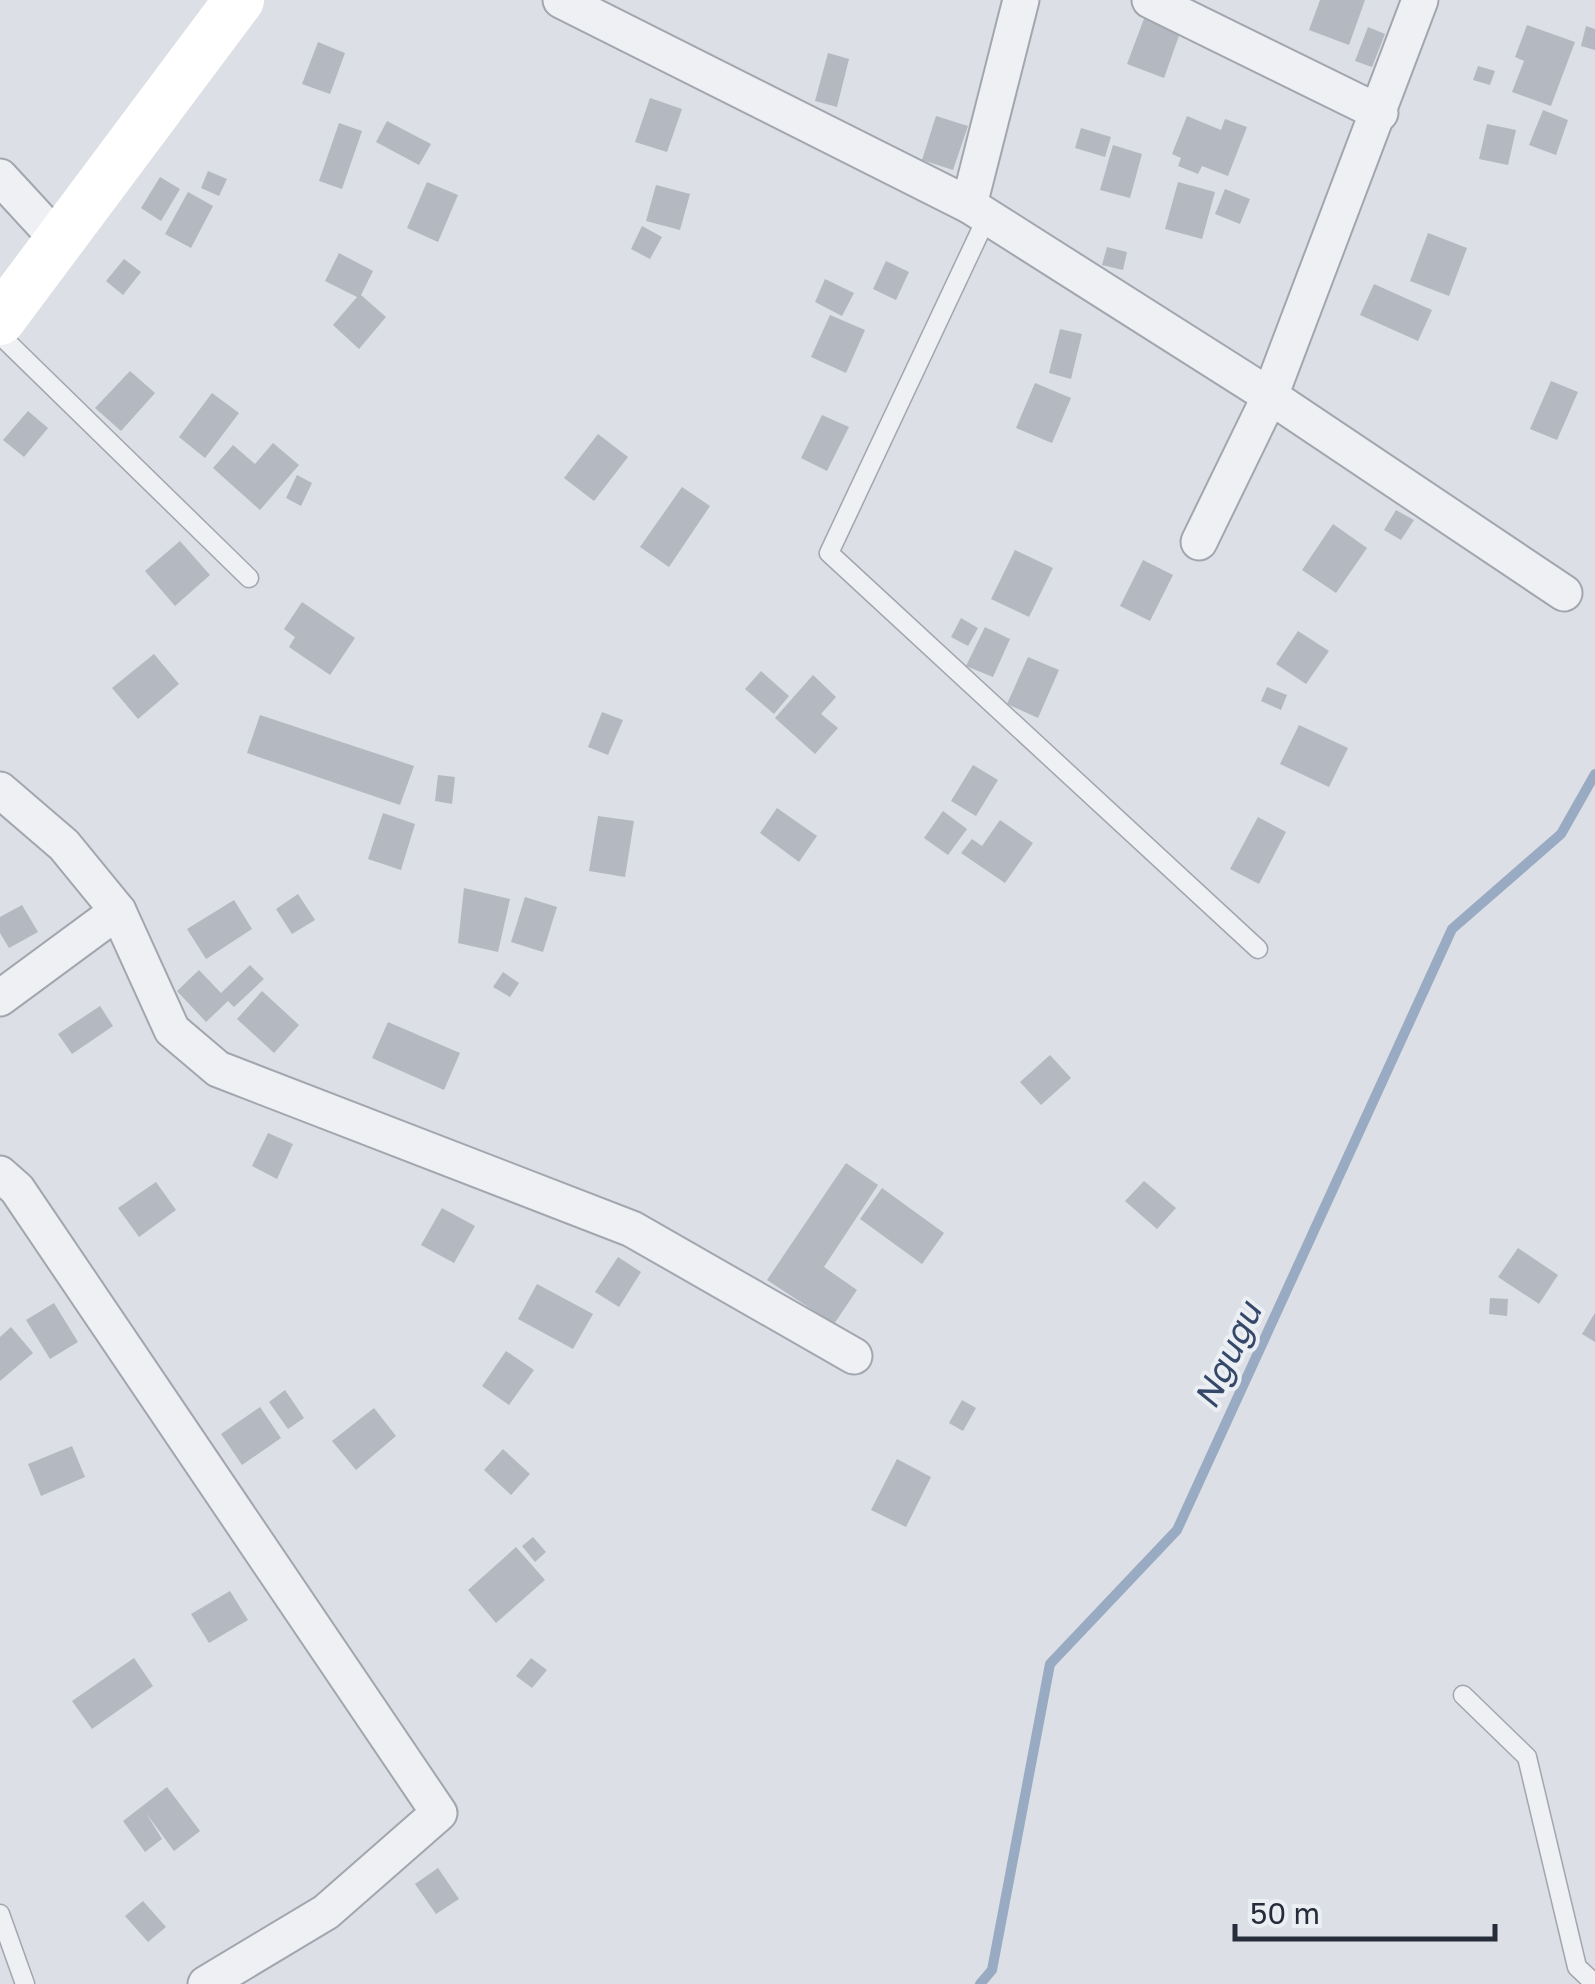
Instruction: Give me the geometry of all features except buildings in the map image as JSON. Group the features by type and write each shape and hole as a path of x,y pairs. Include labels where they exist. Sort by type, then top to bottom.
{"main road":[{"path":"0,320 239,0"}],"street":[{"path":"978,211 1020,0"},
{"path":"1150,0 1380,113"},
{"path":"1198,542 1270,396 1420,0"},
{"path":"565,1 978,211 1270,396 1564,593"},
{"path":"0,177 59,241"},
{"path":"0,790 64,845 118,911 172,1030 218,1070 632,1230 854,1356"},
{"path":"0,998 118,911"},
{"path":"0,1174 16,1189 439,1814 326,1912 206,1984"}],"lane":[{"path":"978,211 829,553 1258,949"},
{"path":"0,335 249,578"},
{"path":"1464,1695 1527,1757 1578,1967 1595,1984"},
{"path":"0,1914 25,1984"}],"waterway":[{"name":"Ngugu","path":"980,1984 992,1970 1050,1664 1177,1530 1452,929 1561,834 1595,774"}]}
